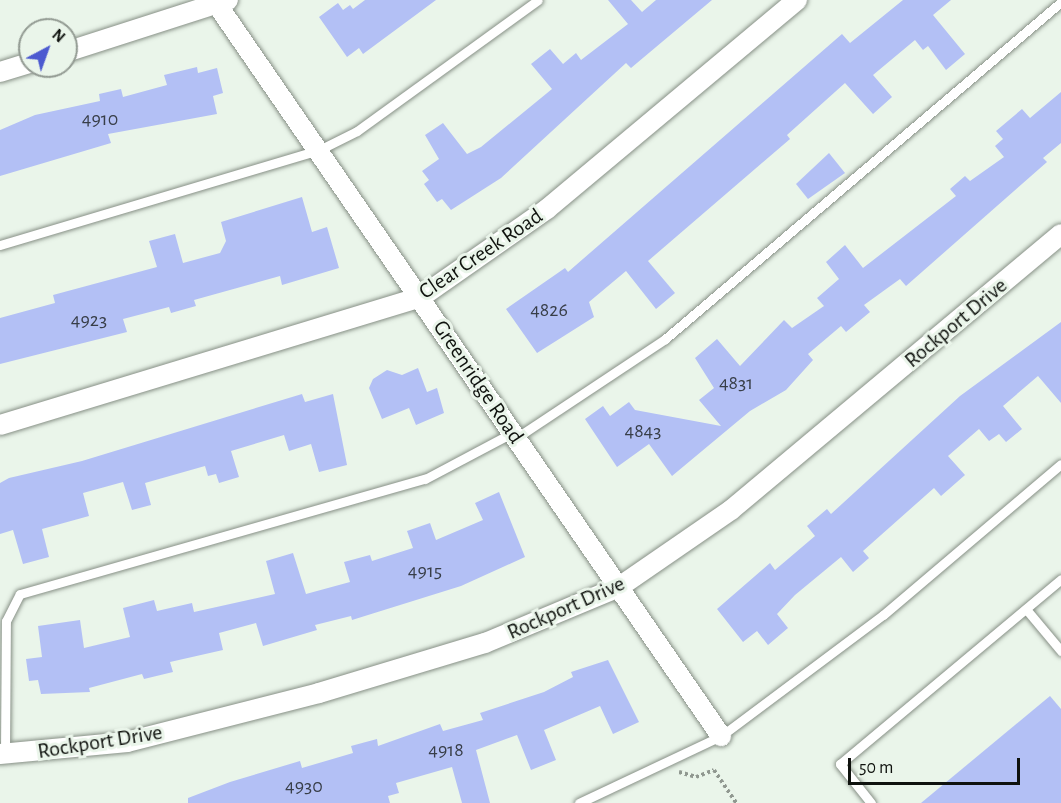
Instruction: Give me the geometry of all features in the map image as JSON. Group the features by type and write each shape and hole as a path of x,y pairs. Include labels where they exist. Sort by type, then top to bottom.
{"street":[{"name":"Clear Creek Road","path":"0,424 421,297 548,209 797,0"},
{"name":"Greenridge Road","path":"219,2 721,736"},
{"path":"78,48 219,2"},
{"path":"0,72 18,67"},
{"name":"Rockport Drive","path":"3,754 127,742 319,693 485,643 619,587 730,510 1061,234"}],"lane":[{"path":"0,245 319,150 357,131 538,0"},
{"path":"3,754 6,621 20,594 424,480 514,436 665,339 1061,2"},
{"path":"579,803 672,762 721,736 883,615 1061,464"},
{"path":"871,803 840,764 1061,579"},
{"path":"1026,609 1061,651"}],"path":[{"path":"672,762 681,774 696,777 714,770 736,803"}],"building":[{"path":"365,0 436,0 363,54 359,48 347,57 319,17 338,3 343,10 350,5 353,9"},
{"path":"608,0 631,0 642,12 656,0 712,0 631,68 626,63 501,178 451,210 442,199 437,202 424,184 429,180 422,171 439,159 425,135 443,123 467,154 481,147 552,89 531,64 550,49 563,64 576,53 581,60 628,24"},
{"path":"903,0 951,0 933,15 965,54 946,70 928,46 923,50 915,40 873,75 892,97 873,114 845,83 787,135 790,139 648,261 675,293 656,309 626,271 589,302 594,317 537,353 506,309 565,268 568,272 842,34 850,43"},
{"path":"197,67 198,73 217,68 223,93 213,96 217,114 108,134 111,143 0,176 0,130 35,115 100,101 99,94 121,89 123,97 167,85 164,75"},
{"path":"1061,92 1061,143 1043,158 1047,162 906,286 900,279 864,305 870,312 846,332 841,326 808,354 813,360 786,390 750,411 672,476 649,444 617,467 585,419 603,406 610,416 629,402 635,410 721,426 699,400 714,388 695,358 717,339 740,366 784,320 792,328 824,306 817,298 839,279 826,262 845,245 863,268 956,196 950,189 965,176 970,181 1004,157 995,146 1003,139 996,131 1022,109 1030,118"},
{"path":"829,153 845,173 808,199 796,184"},
{"path":"302,197 312,232 327,227 339,268 282,285 280,276 194,300 196,306 171,313 169,307 123,319 127,332 0,364 0,318 55,303 53,295 157,267 149,241 175,234 183,263 220,253 226,241 221,222"},
{"path":"1061,322 1061,403 1038,376 1003,406 1022,429 1006,442 999,434 989,441 979,429 948,456 965,475 941,496 934,488 863,551 869,558 853,572 841,557 795,595 777,614 788,628 768,645 757,631 743,642 717,609 770,563 775,570 815,536 807,526 827,509 831,514 960,396"},
{"path":"418,368 427,392 437,388 444,413 416,425 409,408 382,419 369,388 373,379 387,370 402,375"},
{"path":"302,394 305,402 333,394 347,465 319,472 311,444 289,451 284,435 231,451 239,477 219,483 216,474 208,476 205,466 145,483 151,505 132,510 123,482 83,493 89,516 42,529 49,557 23,564 13,530 0,534 0,483 9,478 82,461"},
{"path":"499,492 525,557 461,586 352,620 351,616 315,625 317,630 263,646 256,623 219,633 223,650 170,662 173,672 144,679 142,674 89,688 90,692 41,694 38,680 29,681 26,659 42,657 38,626 80,620 84,648 130,637 123,608 154,600 157,611 192,603 194,612 275,594 266,561 293,553 306,594 350,582 344,562 370,555 372,561 413,548 407,531 430,523 436,540 483,520 475,503"},
{"path":"608,660 639,722 613,734 600,706 544,730 556,760 531,770 517,735 476,750 490,803 462,803 452,767 396,783 399,793 388,796 390,803 188,803 188,798 230,782 300,761 302,768 353,753 351,746 377,739 378,746 440,724 443,731 483,720 480,713 544,692 573,677 571,672"},
{"path":"1050,696 1061,709 1061,803 921,803"}]}
